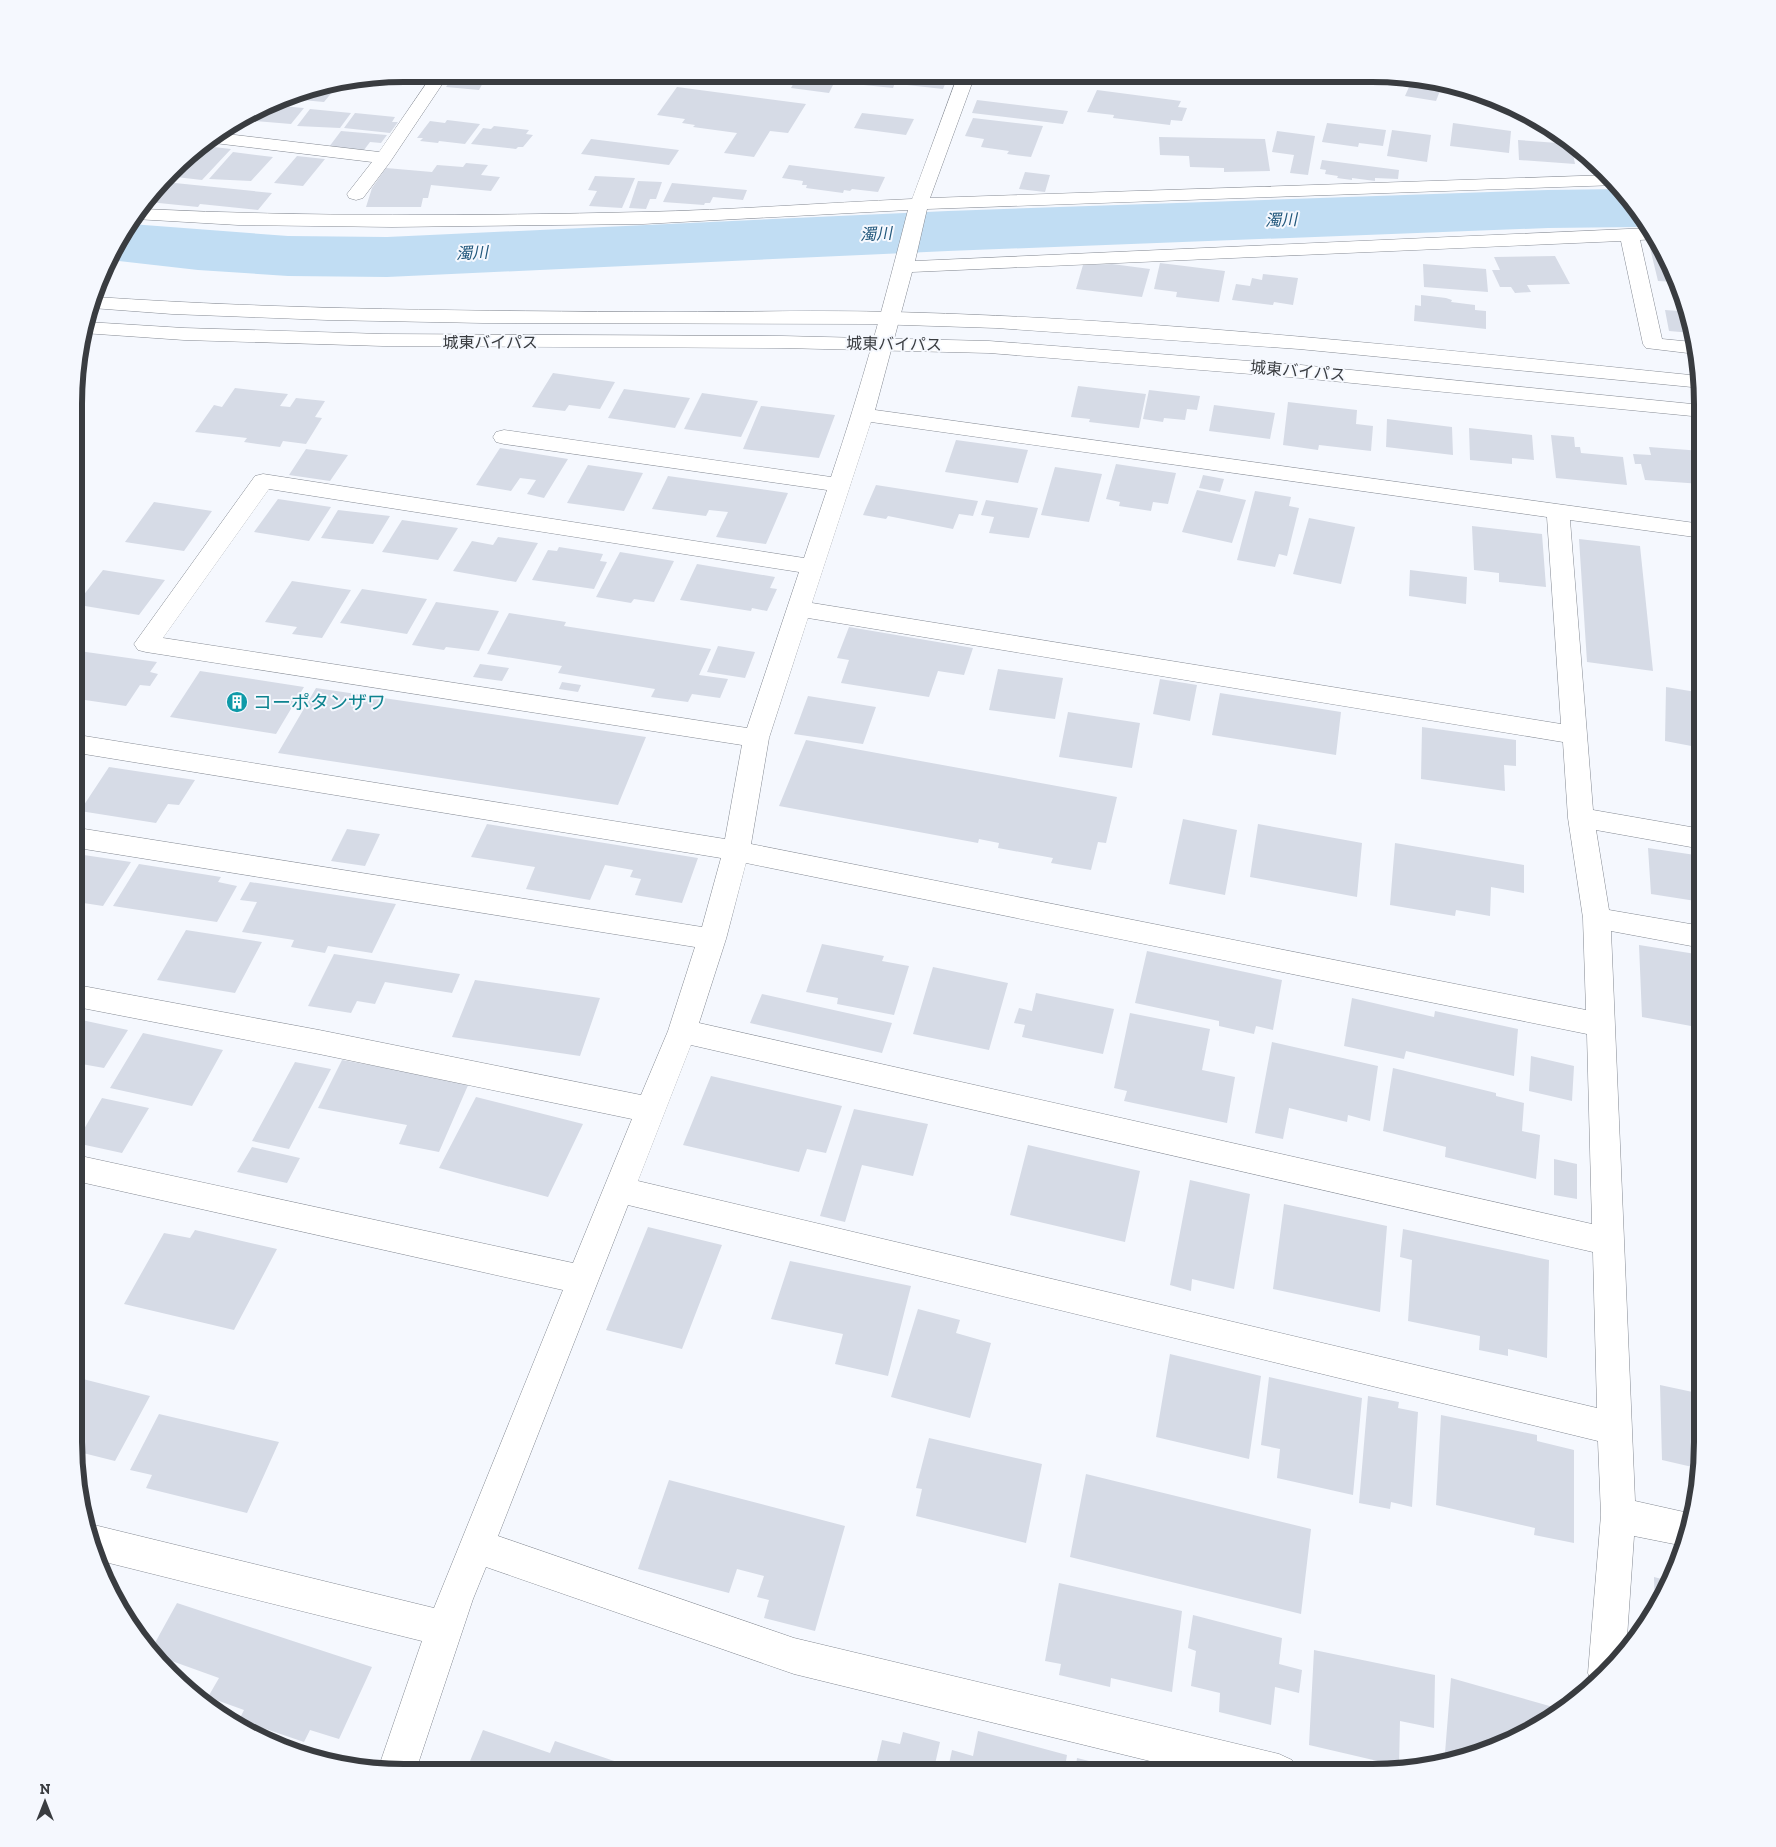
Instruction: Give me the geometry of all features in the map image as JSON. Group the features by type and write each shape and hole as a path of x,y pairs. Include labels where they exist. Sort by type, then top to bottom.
{"main road":[{"path":"356,194 384,158 436,82"},
{"path":"399,1764 445,1630 477,1546 682,1032 712,939 736,851 756,738 863,415 904,267 919,204 964,82"},
{"path":"223,139 384,158"},
{"path":"145,214 238,219 392,221 643,218 919,204 1602,180"},
{"path":"1629,234 1653,344 1688,347"},
{"path":"904,267 1644,234"},
{"name":"城東バイパス","path":"99,303 165,309 887,330 1026,348 1271,368 1694,410"},
{"name":"城東バイパス","path":"92,328 152,333 421,342 887,330 1026,323 1258,339 1693,381"},
{"path":"863,415 1694,530"},
{"path":"504,437 839,485"},
{"path":"756,738 146,644 263,481 813,567"},
{"path":"1558,511 1581,818 1597,918 1618,1515 1607,1662"},
{"path":"799,609 1576,735"},
{"path":"82,745 736,851 1601,1025"},
{"path":"1581,818 1694,838"},
{"path":"82,839 712,939"},
{"path":"1597,918 1694,936"},
{"path":"82,997 319,1042 651,1110"},
{"path":"682,1032 1609,1242"},
{"path":"82,1169 583,1280"},
{"path":"620,1190 1616,1429"},
{"path":"1618,1515 1682,1528"},
{"path":"99,1543 445,1630"},
{"path":"477,1546 794,1656 1245,1764"}],"building":[{"path":"449,82 483,82 479,90 446,87"},
{"path":"794,82 834,82 829,93 791,88"},
{"path":"855,82 895,82 893,88 854,84"},
{"path":"899,82 946,82 943,89 898,84"},
{"path":"1384,83 1440,90 1436,101 1405,96 1409,87"},
{"path":"677,87 806,104 788,133 770,131 754,157 724,153 737,133 693,127 695,125 682,123 685,119 657,115"},
{"path":"1097,90 1181,101 1178,107 1187,108 1182,121 1171,120 1170,125 1113,118 1114,115 1087,112"},
{"path":"333,91 324,102 302,100 321,93"},
{"path":"977,100 1068,111 1063,124 972,113"},
{"path":"283,106 304,108 291,124 255,121"},
{"path":"310,109 351,113 340,128 297,126"},
{"path":"355,113 395,117 392,122 398,122 390,133 344,128"},
{"path":"862,113 914,119 906,135 854,128"},
{"path":"973,118 1043,126 1031,157 1007,154 1009,151 981,147 984,139 965,136"},
{"path":"447,120 480,124 465,144 420,141 423,138 417,138 430,121 445,123"},
{"path":"1327,123 1386,130 1383,146 1359,143 1358,147 1322,142"},
{"path":"1453,123 1511,131 1509,153 1450,146"},
{"path":"494,126 529,130 526,134 533,135 523,147 516,149 471,144 483,128 491,129"},
{"path":"1392,130 1431,135 1427,162 1387,156"},
{"path":"341,131 387,135 381,143 370,142 364,150 329,147"},
{"path":"1277,131 1315,136 1308,175 1290,173 1294,155 1272,152"},
{"path":"1159,137 1265,139 1270,171 1224,172 1224,168 1190,167 1189,156 1160,155"},
{"path":"591,139 679,150 669,165 581,154"},
{"path":"1518,140 1559,143 1573,154 1575,164 1519,160"},
{"path":"212,147 231,149 202,180 177,177 192,162"},
{"path":"233,152 273,157 251,181 209,179"},
{"path":"297,156 325,159 303,186 274,183"},
{"path":"1322,160 1399,170 1398,179 1375,178 1375,181 1337,178 1338,176 1325,174 1326,170 1320,169"},
{"path":"466,163 488,165 481,175 500,177 491,191 431,185 428,198 423,198 421,207 366,207 372,188 386,168 432,172 437,165 463,167"},
{"path":"789,165 885,177 878,192 852,189 850,191 844,190 843,193 806,188 807,185 802,185 803,181 782,178"},
{"path":"1025,172 1050,175 1045,192 1019,189"},
{"path":"595,176 635,178 622,208 589,206 597,191 588,190"},
{"path":"638,181 662,182 656,199 650,199 646,209 629,208"},
{"path":"171,183 272,193 258,210 200,204 198,207 154,203"},
{"path":"672,183 747,190 743,200 713,197 710,203 705,203 704,205 663,202"},
{"path":"1650,248 1652,248 1669,282 1658,281"},
{"path":"1555,256 1570,284 1527,285 1531,292 1515,293 1511,287 1500,287 1492,270 1500,270 1494,257"},
{"path":"1160,263 1225,271 1219,302 1176,297 1177,292 1154,289"},
{"path":"1112,264 1150,269 1142,297 1076,289 1083,265"},
{"path":"1423,264 1486,269 1488,292 1424,287"},
{"path":"1263,274 1298,278 1293,305 1274,302 1273,305 1232,300 1236,284 1250,286 1252,278 1262,280"},
{"path":"1421,295 1446,298 1452,300 1451,302 1475,305 1475,310 1486,311 1486,329 1414,321 1415,305 1421,306"},
{"path":"1678,307 1685,332 1669,331 1665,310 1679,311"},
{"path":"553,373 615,382 600,409 569,405 565,411 532,407"},
{"path":"1078,386 1146,394 1139,428 1089,422 1090,419 1071,417"},
{"path":"235,388 288,394 280,406 290,407 296,398 325,401 315,417 322,418 306,444 283,441 280,447 244,442 247,438 195,432 214,405 222,407"},
{"path":"624,389 690,398 675,428 608,418"},
{"path":"1149,390 1200,396 1197,410 1187,409 1185,420 1164,418 1163,422 1143,419"},
{"path":"702,393 758,401 741,437 684,429"},
{"path":"1288,402 1357,410 1356,424 1373,426 1371,451 1319,445 1318,450 1283,445"},
{"path":"1214,405 1275,413 1270,439 1209,431"},
{"path":"761,406 835,415 819,458 743,449"},
{"path":"1387,419 1452,427 1453,455 1386,447"},
{"path":"1469,428 1532,435 1534,460 1512,458 1512,464 1470,460"},
{"path":"1551,435 1574,437 1575,447 1580,447 1581,453 1623,457 1627,485 1556,478"},
{"path":"956,440 1028,450 1018,483 945,472"},
{"path":"1649,447 1694,450 1694,483 1645,480 1641,464 1635,464 1633,454 1651,455"},
{"path":"500,448 568,459 544,498 527,494 536,480 520,478 511,491 476,485"},
{"path":"306,449 348,455 330,481 289,475"},
{"path":"1116,464 1176,473 1168,504 1153,502 1151,511 1119,506 1120,502 1106,499"},
{"path":"588,465 643,473 624,511 567,503"},
{"path":"1055,467 1102,474 1089,522 1041,515"},
{"path":"1203,475 1224,479 1220,492 1199,488"},
{"path":"668,476 788,493 766,544 716,537 728,512 709,510 706,516 652,509"},
{"path":"876,485 978,501 973,516 959,514 953,529 888,516 886,519 863,515"},
{"path":"1197,490 1246,500 1232,543 1182,532"},
{"path":"1255,491 1291,497 1289,506 1299,508 1287,556 1279,554 1275,567 1237,560"},
{"path":"278,499 331,507 309,541 254,532"},
{"path":"986,500 1038,508 1029,538 989,533 994,517 981,515"},
{"path":"154,502 212,511 184,551 125,542"},
{"path":"338,510 390,516 373,544 321,538"},
{"path":"1309,518 1355,527 1341,584 1293,574"},
{"path":"402,520 458,528 438,560 382,552"},
{"path":"1472,526 1542,534 1546,587 1499,582 1499,573 1474,570"},
{"path":"498,537 538,543 516,582 453,571 472,541 493,545"},
{"path":"1579,539 1640,546 1653,671 1587,662"},
{"path":"559,547 603,554 600,561 607,562 594,589 532,580 548,550 557,551"},
{"path":"620,552 674,561 654,602 634,599 631,603 596,597"},
{"path":"697,564 775,577 770,588 777,589 767,611 752,608 751,611 680,600"},
{"path":"103,570 165,580 139,615 82,606 82,597"},
{"path":"1410,570 1467,577 1466,604 1409,596"},
{"path":"292,581 351,590 322,638 292,634 297,627 265,622"},
{"path":"362,589 427,599 407,634 340,623"},
{"path":"436,602 499,611 479,651 446,647 444,650 412,645"},
{"path":"509,613 566,622 564,626 711,649 699,675 728,679 720,698 692,694 688,702 651,697 655,689 558,673 562,666 487,654"},
{"path":"849,627 973,648 964,675 938,671 929,697 841,683 849,660 837,658"},
{"path":"718,646 755,652 745,678 707,672"},
{"path":"82,651 157,662 150,672 158,674 150,686 140,685 126,706 82,700"},
{"path":"480,664 509,668 502,681 473,677"},
{"path":"998,669 1063,678 1055,719 989,710"},
{"name":"コーポタンザワ","path":"200,671 304,687 276,734 170,717"},
{"path":"1160,679 1197,685 1190,721 1153,714"},
{"path":"562,682 581,685 578,692 559,689"},
{"path":"1666,687 1694,692 1694,746 1665,741"},
{"path":"316,688 646,737 618,805 278,753"},
{"path":"1220,693 1341,712 1336,755 1212,735"},
{"path":"808,696 876,707 863,744 794,734"},
{"path":"1068,712 1140,723 1132,768 1059,757"},
{"path":"1422,727 1516,740 1516,766 1504,765 1505,791 1421,779"},
{"path":"806,740 1117,797 1106,843 1098,842 1091,870 1051,863 1053,858 998,848 999,843 979,839 978,843 779,806"},
{"path":"109,767 195,780 179,805 168,804 156,823 82,811 82,808"},
{"path":"1183,819 1237,830 1225,895 1169,884"},
{"path":"487,824 698,858 682,903 635,895 641,879 630,877 633,870 605,865 590,900 526,889 535,867 471,857"},
{"path":"1258,824 1362,843 1357,897 1250,877"},
{"path":"347,829 380,834 365,866 331,861"},
{"path":"1395,843 1524,865 1524,893 1491,887 1490,916 1456,910 1455,916 1390,905"},
{"path":"1648,848 1694,855 1694,901 1651,894"},
{"path":"82,855 131,862 103,906 82,903"},
{"path":"139,864 221,877 218,882 237,886 217,922 113,906"},
{"path":"250,882 396,904 372,953 328,946 325,953 291,947 294,940 242,932 257,902 240,900"},
{"path":"186,930 262,942 235,993 157,980"},
{"path":"822,944 884,956 882,961 909,966 894,1015 837,1004 838,998 806,992"},
{"path":"1639,945 1694,954 1694,1027 1642,1017"},
{"path":"1147,951 1282,980 1273,1030 1256,1026 1254,1034 1219,1026 1219,1021 1135,1003"},
{"path":"334,954 460,974 452,993 385,982 375,1004 357,1001 351,1013 308,1006"},
{"path":"933,967 1008,983 989,1050 913,1034"},
{"path":"475,980 600,998 580,1056 452,1037"},
{"path":"1036,993 1114,1009 1103,1054 1022,1037 1025,1025 1014,1023 1019,1008 1032,1011"},
{"path":"762,994 892,1023 882,1053 750,1023"},
{"path":"1352,998 1434,1017 1435,1011 1518,1029 1514,1076 1406,1051 1404,1059 1344,1046"},
{"path":"1130,1013 1210,1029 1202,1070 1235,1077 1227,1123 1124,1101 1127,1091 1114,1088"},
{"path":"82,1020 128,1030 104,1068 82,1064"},
{"path":"143,1033 223,1050 192,1106 110,1088"},
{"path":"1272,1042 1378,1066 1370,1121 1348,1115 1347,1122 1289,1108 1283,1139 1255,1133"},
{"path":"1531,1056 1574,1066 1572,1101 1529,1091"},
{"path":"342,1060 469,1083 439,1152 399,1144 407,1125 318,1108"},
{"path":"295,1062 331,1069 289,1149 252,1141"},
{"path":"1393,1068 1496,1093 1496,1096 1524,1103 1522,1131 1540,1135 1536,1179 1445,1157 1446,1147 1383,1131"},
{"path":"711,1076 842,1106 826,1153 807,1149 799,1172 683,1145"},
{"path":"476,1097 583,1124 548,1197 439,1168"},
{"path":"102,1098 149,1108 122,1153 82,1144 82,1133"},
{"path":"854,1109 928,1124 913,1176 862,1165 845,1222 820,1216"},
{"path":"1028,1145 1140,1171 1125,1242 1010,1215"},
{"path":"252,1147 300,1158 287,1183 237,1172"},
{"path":"1554,1159 1577,1164 1577,1199 1554,1195"},
{"path":"1190,1180 1250,1194 1234,1289 1192,1279 1191,1291 1170,1285"},
{"path":"1284,1204 1387,1226 1380,1312 1273,1289"},
{"path":"648,1227 722,1245 682,1349 606,1330"},
{"path":"1403,1229 1549,1260 1547,1358 1508,1349 1508,1356 1479,1350 1480,1336 1408,1321 1412,1260 1400,1257"},
{"path":"195,1230 277,1249 234,1330 124,1304 164,1233 190,1238"},
{"path":"790,1261 911,1286 888,1376 835,1364 843,1334 771,1319"},
{"path":"918,1309 960,1320 956,1333 991,1343 970,1418 891,1397"},
{"path":"1170,1354 1261,1376 1249,1459 1156,1437"},
{"path":"1269,1377 1362,1398 1353,1495 1277,1478 1280,1449 1261,1445"},
{"path":"82,1379 150,1396 115,1461 83,1453"},
{"path":"1660,1385 1694,1392 1693,1467 1662,1460"},
{"path":"1368,1396 1399,1402 1398,1408 1418,1412 1412,1507 1391,1502 1390,1509 1359,1503"},
{"path":"159,1414 279,1442 247,1513 146,1488 152,1475 130,1470"},
{"path":"1441,1415 1537,1435 1537,1441 1574,1450 1574,1543 1534,1535 1535,1528 1436,1505"},
{"path":"929,1438 1042,1464 1026,1543 916,1516 922,1489 916,1488"},
{"path":"1086,1474 1311,1529 1301,1614 1070,1557"},
{"path":"669,1480 845,1526 815,1631 764,1618 769,1600 757,1597 764,1576 737,1569 729,1593 638,1569"},
{"path":"1654,1577 1663,1579 1655,1595"},
{"path":"1059,1583 1182,1611 1172,1692 1111,1678 1110,1687 1059,1675 1061,1664 1045,1661"},
{"path":"177,1603 372,1667 339,1739 310,1730 304,1742 247,1723 240,1718 244,1710 208,1697 219,1678 166,1659 154,1645"},
{"path":"1193,1615 1282,1638 1279,1664 1302,1670 1299,1693 1275,1687 1271,1725 1219,1712 1220,1693 1191,1686 1196,1651 1188,1648"},
{"path":"1314,1650 1435,1675 1434,1728 1400,1721 1399,1763 1390,1764 1309,1745"},
{"path":"1451,1678 1553,1707 1532,1721 1495,1740 1455,1754 1445,1753"},
{"path":"483,1730 550,1753 555,1741 623,1764 469,1764"},
{"path":"978,1731 1067,1755 1066,1764 949,1764 952,1750 973,1756"},
{"path":"903,1732 940,1742 935,1764 876,1764 882,1740 900,1744"},
{"path":"1077,1758 1101,1764 1076,1764"}],"waterway":[{"name":"濁川","path":"127,243 288,256 387,257 948,231 1548,209 1626,208"}],"place":[{"name":"コーポタンザワ","path":"237,702"}]}
